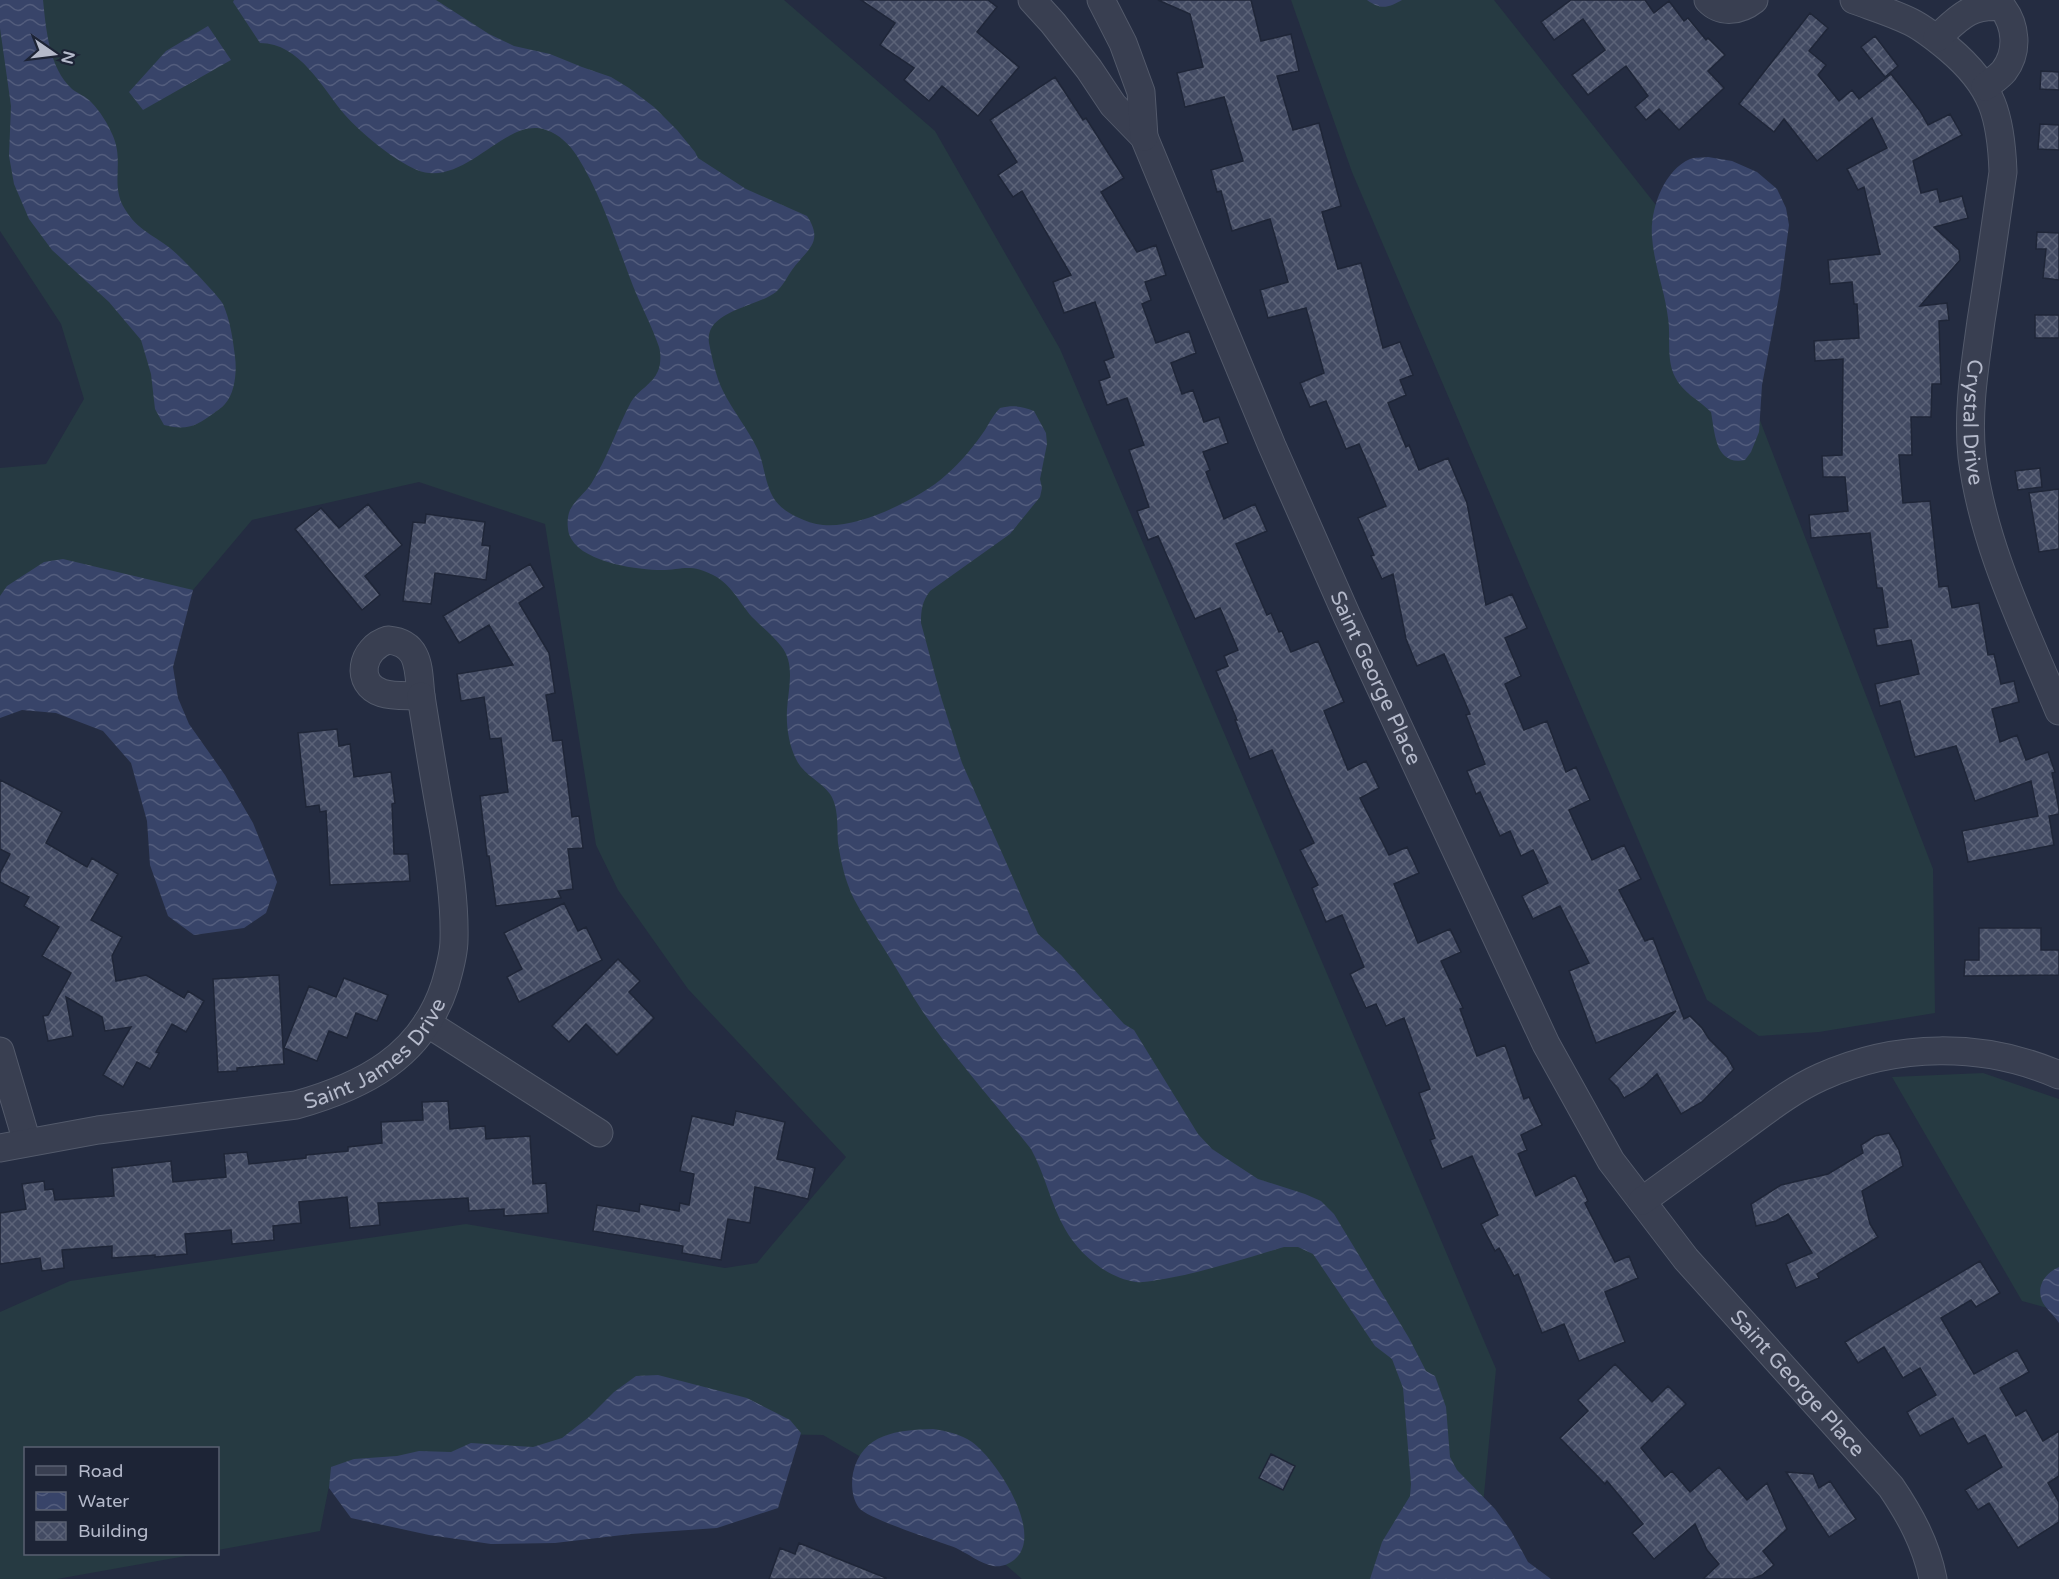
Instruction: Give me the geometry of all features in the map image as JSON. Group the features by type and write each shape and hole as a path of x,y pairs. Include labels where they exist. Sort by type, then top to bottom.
{"street":[{"name":"Saint George Place","path":"1032,0 1082,60 1113,105 1144,137"},
{"name":"Saint George Place","path":"1101,0 1123,43 1141,92 1144,137 1272,446 1406,746 1546,1044 1611,1161 1686,1259 1891,1487 1922,1541 1933,1579"},
{"path":"1708,0 1722,9 1733,10 1744,7 1754,0"},
{"name":"Crystal Drive","path":"1854,0 1911,22 1937,38 1969,67 1985,87 1997,116 2002,143 2003,171 1972,389 1970,429 1972,458 1981,502 1998,562 2059,711"},
{"path":"1937,38 1964,13 1974,8 2003,4 2014,32 2011,59 2003,71 1985,87"},
{"name":"Saint James Drive","path":"0,1148 98,1130 296,1105 326,1096 359,1082 400,1056 427,1023 441,998 447,980 454,941 447,854 421,696"},
{"path":"427,1023 599,1133"},
{"path":"0,1051 27,1142"},
{"path":"1642,1202 1786,1096 1820,1077 1860,1062 1900,1053 1970,1051 2012,1058 2059,1075"}],"shaded area":[{"path":"0,0 784,0 935,131 1060,349 1496,1369 1481,1526 1533,1579 1022,1579 923,1493 823,1435 633,1432 329,1486 320,1531 219,1550 219,1447 24,1447 24,1555 191,1555 57,1579 0,1579 0,1312 70,1281 466,1224 725,1268 757,1263 846,1157 688,989 618,890 596,845 545,524 419,482 252,520 193,590 63,639 0,672 0,468 46,464 84,399 61,324 0,231"},
{"path":"1291,0 1494,0 1697,257 1933,869 1935,1013 1819,1032 1759,1036 1707,1000 1352,172"},
{"path":"1983,1073 2059,1099 2059,1311 2022,1301 1892,1077"}],"water":[{"path":"0,0 43,0 50,48 58,70 72,89 87,98 104,118 113,136 118,155 118,189 123,206 138,225 181,258 223,304 236,363 234,382 231,394 224,405 196,424 185,427 164,425 155,409 151,374 141,340 109,302 52,250 29,219 14,184 9,156 11,106 0,28"},
{"path":"234,0 436,0 489,34 514,46 550,54 611,77 654,107 677,130 698,158 746,189 807,216 814,233 812,246 781,287 767,297 723,317 710,332 709,343 721,386 758,450 770,492 784,509 794,515 816,524 837,525 871,517 888,510 921,493 952,470 972,448 1000,408 1017,406 1034,411 1046,433 1047,444 1040,479 1042,488 1040,497 1010,534 930,591 922,606 921,623 962,763 1038,934 1061,955 1124,1024 1134,1030 1198,1134 1212,1149 1258,1179 1321,1201 1334,1214 1409,1338 1426,1371 1435,1376 1446,1407 1450,1457 1457,1470 1495,1509 1511,1531 1528,1562 1551,1579 1370,1579 1382,1542 1410,1496 1403,1388 1392,1359 1375,1346 1313,1254 1298,1247 1284,1247 1194,1273 1146,1282 1125,1280 1115,1276 1086,1256 1060,1220 1031,1149 923,1012 854,899 840,857 833,799 826,789 799,765 788,735 790,669 786,653 781,646 752,617 730,588 705,571 691,568 657,570 634,568 594,557 574,543 568,528 570,510 597,474 631,402 656,376 660,356 656,339 601,203 586,171 571,148 551,132 531,128 500,141 452,170 435,173 417,170 379,146 360,130 345,115 309,69 287,50 260,43 233,2"},
{"path":"1367,0 1402,0 1384,7"},
{"path":"208,26 231,60 143,110 129,92 166,51"},
{"path":"1708,157 1732,161 1757,172 1777,189 1786,208 1789,225 1780,291 1762,385 1759,432 1745,460 1735,461 1722,453 1718,446 1711,412 1686,392 1675,377 1669,348 1667,308 1653,247 1653,215 1660,192 1672,172 1690,159"},
{"path":"63,559 193,590 173,667 178,698 189,724 225,775 253,823 277,882 266,913 244,928 194,935 168,916 150,865 147,821 131,763 103,731 56,713 22,710 0,718 0,596 7,586 44,562"},
{"path":"2059,1267 2059,1323 2043,1303 2040,1291 2049,1273"},
{"path":"658,1375 747,1398 790,1420 801,1433 778,1508 717,1528 631,1534 555,1543 491,1544 429,1535 351,1518 329,1488 331,1467 354,1459 397,1456 419,1451 451,1452 471,1443 533,1447 562,1438 589,1417 614,1392 636,1376"},
{"path":"933,1429 968,1439 982,1451 1004,1480 1021,1516 1024,1533 1022,1548 1014,1560 1009,1563 1002,1566 988,1565 956,1548 875,1518 859,1508 855,1500 852,1477 864,1449 883,1436"}],"building":[{"path":"861,0 988,0 997,7 977,32 1019,67 978,116 942,86 929,101 904,80 914,68 880,45 895,23"},
{"path":"1158,0 1251,0 1261,41 1291,34 1299,71 1277,76 1293,130 1319,123 1341,206 1322,212 1338,269 1361,263 1383,348 1400,342 1413,375 1400,380 1406,395 1388,403 1406,447 1409,445 1419,470 1448,458 1467,503 1486,605 1512,594 1527,628 1505,638 1521,676 1505,684 1524,730 1547,721 1566,772 1576,767 1590,800 1569,810 1592,860 1624,845 1641,879 1619,890 1645,941 1653,938 1684,1019 1690,1016 1702,1028 1709,1039 1727,1057 1734,1069 1702,1102 1681,1114 1657,1074 1643,1087 1624,1098 1609,1079 1676,1011 1596,1043 1569,971 1589,963 1560,906 1533,919 1522,896 1548,883 1533,850 1521,856 1510,831 1500,836 1480,792 1476,794 1467,771 1485,764 1466,715 1470,714 1444,654 1417,666 1406,639 1393,574 1382,579 1371,556 1374,555 1358,518 1386,506 1359,444 1346,449 1326,401 1310,407 1300,383 1324,373 1306,308 1268,318 1260,290 1288,282 1270,219 1232,231 1221,191 1217,192 1211,170 1243,161 1224,97 1185,107 1177,73 1203,67 1190,14"},
{"path":"1571,0 1645,0 1654,13 1669,1 1684,21 1688,18 1706,40 1708,38 1725,55 1708,71 1724,88 1679,130 1659,109 1646,120 1635,107 1648,96 1626,66 1588,95 1572,75 1605,50 1583,19 1554,40 1541,22"},
{"path":"1810,13 1828,28 1809,51 1826,65 1818,75 1839,101 1852,90 1859,99 1891,74 1928,125 1950,114 1962,135 1913,161 1921,193 1937,189 1940,202 1962,196 1968,218 1934,227 1959,250 1960,260 1920,306 1947,303 1949,320 1939,321 1941,384 1932,384 1931,417 1911,417 1912,455 1899,455 1903,503 1930,501 1939,587 1948,586 1952,608 1979,603 1988,655 1994,654 2001,684 2014,681 2019,702 1992,709 2000,742 2017,735 2026,760 2048,752 2055,772 2052,773 2059,809 2059,814 2049,816 2054,845 1968,862 1962,831 2038,816 2031,781 1975,801 1956,746 1915,757 1900,701 1880,706 1875,684 1919,674 1911,640 1877,646 1874,629 1888,627 1882,588 1877,588 1870,533 1811,538 1809,515 1848,511 1845,477 1823,477 1822,456 1842,455 1843,359 1815,361 1814,341 1859,338 1857,304 1854,304 1852,282 1830,284 1828,260 1880,254 1864,187 1858,190 1847,169 1887,148 1872,118 1817,161 1784,119 1774,132 1739,104"},
{"path":"1875,36 1898,66 1885,77 1861,47"},
{"path":"2041,71 2059,72 2059,90 2040,89"},
{"path":"1055,77 1083,120 1086,118 1124,178 1101,192 1137,252 1156,245 1166,275 1145,282 1151,300 1142,304 1156,343 1189,331 1196,353 1171,363 1182,394 1193,390 1204,422 1219,417 1228,443 1203,452 1210,470 1206,472 1224,519 1255,504 1267,531 1236,544 1267,615 1271,613 1291,652 1318,641 1344,702 1324,711 1348,770 1366,761 1379,788 1360,798 1389,855 1407,847 1419,873 1394,884 1418,943 1450,929 1461,952 1441,961 1463,1008 1460,1009 1477,1056 1505,1045 1524,1099 1529,1097 1542,1125 1521,1135 1527,1150 1518,1154 1536,1196 1575,1175 1588,1201 1585,1203 1615,1262 1629,1256 1638,1278 1605,1292 1625,1342 1579,1361 1564,1324 1542,1333 1518,1274 1514,1276 1499,1248 1495,1251 1481,1224 1498,1215 1472,1156 1442,1169 1430,1140 1435,1138 1419,1093 1430,1089 1404,1018 1386,1026 1376,1004 1366,1008 1350,974 1364,967 1342,915 1326,922 1312,888 1318,885 1300,850 1314,843 1272,750 1250,759 1235,720 1237,720 1216,671 1228,666 1224,656 1238,650 1220,608 1195,619 1158,536 1148,540 1137,511 1149,507 1129,450 1144,445 1127,398 1107,405 1099,381 1110,377 1104,361 1114,357 1095,302 1064,313 1053,282 1071,275 1022,191 1013,197 998,175 1017,162 990,120"},
{"path":"2040,124 2059,125 2059,150 2038,149"},
{"path":"2037,232 2059,233 2059,280 2043,278 2046,249 2036,249"},
{"path":"2035,315 2059,315 2059,338 2035,338"},
{"path":"2040,468 2042,487 2018,490 2015,471"},
{"path":"2059,489 2059,549 2039,552 2029,493"},
{"path":"368,504 402,545 365,576 380,595 362,610 295,529 321,508 339,528"},
{"path":"426,514 485,522 482,545 490,546 486,580 435,573 431,604 403,601 413,522 425,523"},
{"path":"530,564 544,587 519,603 549,653 555,693 546,695 553,741 562,740 572,817 579,816 583,848 568,849 573,889 558,891 561,898 496,906 480,796 508,792 501,738 490,739 484,697 461,701 457,674 513,665 489,625 459,643 443,616"},
{"path":"337,729 339,746 350,744 354,777 391,772 395,803 392,804 394,854 408,854 410,881 330,885 326,811 320,812 319,805 306,807 298,733"},
{"path":"0,780 62,812 46,843 87,867 92,858 118,874 91,920 122,937 112,956 116,981 146,975 184,998 188,991 204,1001 186,1032 172,1024 156,1052 159,1053 150,1069 137,1062 123,1087 103,1075 131,1027 105,1031 102,1017 66,997 73,1036 48,1041 43,1016 48,1015 71,973 42,956 59,927 24,906 29,897 0,882 0,873 10,854 0,849"},
{"path":"564,903 578,931 586,927 602,960 519,1002 507,977 522,969 504,933"},
{"path":"1979,928 2041,928 2041,950 2059,950 2059,975 1964,976 1965,960 1979,960"},
{"path":"618,959 640,981 629,992 654,1018 617,1055 586,1024 569,1042 552,1026"},
{"path":"279,975 284,1064 218,1072 213,979"},
{"path":"344,978 388,995 377,1021 356,1013 347,1038 329,1031 317,1061 284,1048 309,986 336,997"},
{"path":"448,1101 450,1129 485,1126 486,1139 530,1136 533,1184 546,1183 548,1213 504,1216 504,1209 469,1211 468,1198 378,1203 380,1225 350,1228 347,1197 299,1202 301,1223 273,1226 274,1240 232,1244 231,1230 185,1234 187,1254 112,1258 112,1246 62,1250 64,1268 42,1271 40,1258 0,1264 0,1213 26,1209 22,1184 44,1181 45,1190 53,1189 55,1200 114,1196 112,1168 171,1161 173,1182 226,1177 224,1154 247,1152 249,1164 306,1158 306,1155 348,1151 348,1147 382,1143 381,1122 423,1120 422,1102"},
{"path":"736,1111 785,1122 777,1159 815,1168 808,1199 755,1187 750,1223 728,1219 721,1260 682,1253 683,1246 593,1231 597,1205 639,1212 640,1204 679,1211 680,1203 689,1205 694,1174 680,1171 692,1116 733,1125"},
{"path":"1889,1133 1899,1150 1903,1166 1862,1191 1870,1224 1878,1237 1817,1274 1819,1278 1796,1288 1786,1264 1812,1253 1788,1214 1776,1221 1756,1226 1751,1204 1781,1185 1828,1174 1863,1153 1861,1145 1875,1136"},
{"path":"1980,1261 2000,1293 1976,1307 1971,1300 1941,1318 1974,1374 2017,1350 2029,1372 2000,1388 2016,1416 2026,1410 2043,1441 2059,1431 2059,1476 2048,1483 2059,1502 2059,1522 2018,1548 1989,1503 1978,1510 1965,1490 2002,1467 1985,1435 1968,1444 1953,1418 1920,1436 1907,1412 1936,1395 1920,1368 1903,1378 1884,1347 1858,1363 1845,1342"},
{"path":"1615,1364 1652,1402 1668,1386 1686,1404 1641,1448 1665,1477 1672,1471 1690,1492 1719,1467 1747,1500 1767,1483 1787,1529 1763,1551 1774,1565 1762,1575 1752,1579 1703,1579 1719,1564 1707,1550 1695,1524 1654,1559 1632,1533 1643,1524 1607,1481 1605,1484 1560,1438 1588,1411 1578,1400"},
{"path":"1271,1454 1295,1466 1283,1490 1259,1478"},
{"path":"1786,1472 1813,1474 1819,1488 1830,1481 1856,1519 1829,1537"},
{"path":"799,1543 886,1579 769,1579 780,1548 795,1554"}]}
